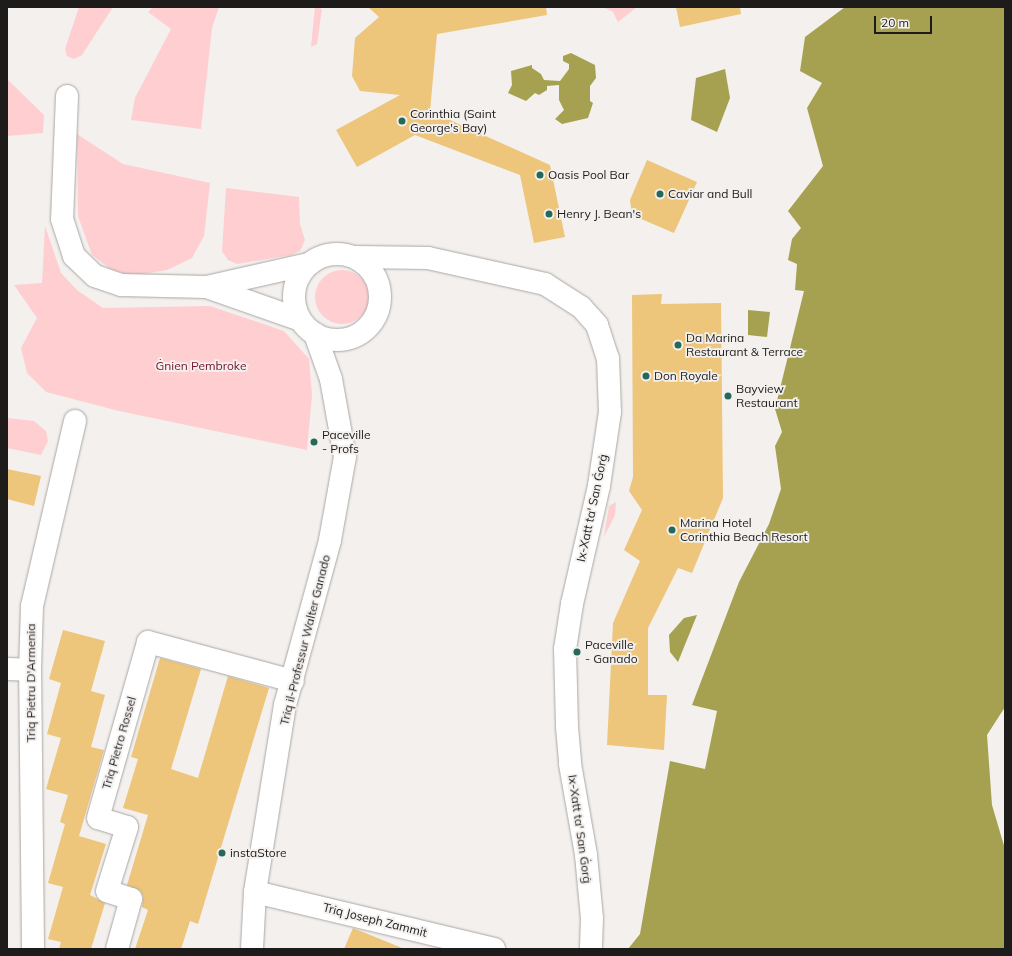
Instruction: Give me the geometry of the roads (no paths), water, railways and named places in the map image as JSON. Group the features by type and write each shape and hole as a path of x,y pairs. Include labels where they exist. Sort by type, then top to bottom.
{"street":[{"path":"67,96 62,219 74,256 95,276 121,286 207,287 308,264 332,253 356,257"},
{"name":"Triq il-Professur Walter Ganado","path":"298,319 315,334 328,340 342,340 356,336 368,328 375,319 381,293 377,278 368,266 356,257"},
{"name":"Ix-Xatt ta' San Ġorġ","path":"356,257 428,258 544,284 581,307 597,325 608,358 610,412 599,486 572,604 565,649 567,727 570,764 586,855 592,918 591,949"},
{"path":"298,319 294,303 294,288 299,275 308,264"},
{"path":"207,287 298,319"},
{"name":"Triq il-Professur Walter Ganado","path":"252,949 255,892 285,706 330,540 345,457 331,379 315,334"},
{"name":"Triq Pietru D'Armenia","path":"33,949 30,670 32,606 74,421"},
{"name":"Triq Pietro Rossel","path":"117,949 132,898 107,891 127,827 98,818 148,642 292,681"},
{"path":"7,669 30,670"},
{"name":"Triq Joseph Zammit","path":"255,892 494,949"}],"place":[{"name":"Corinthia (Saint George's Bay)","path":"402,121"},
{"name":"Oasis Pool Bar","path":"540,175"},
{"name":"Caviar and Bull","path":"660,194"},
{"name":"Henry J. Bean's","path":"549,214"},
{"name":"Da Marina Restaurant & Terrace","path":"678,345"},
{"name":"Don Royale","path":"646,376"},
{"name":"Bayview Restaurant","path":"728,396"},
{"name":"Paceville - Profs","path":"314,442"},
{"name":"Marina Hotel Corinthia Beach Resort","path":"672,530"},
{"name":"Paceville - Ganado","path":"577,652"},
{"name":"instaStore","path":"222,853"}],"park label":[{"name":"Ġnien Pembroke","path":"201,366"}]}
